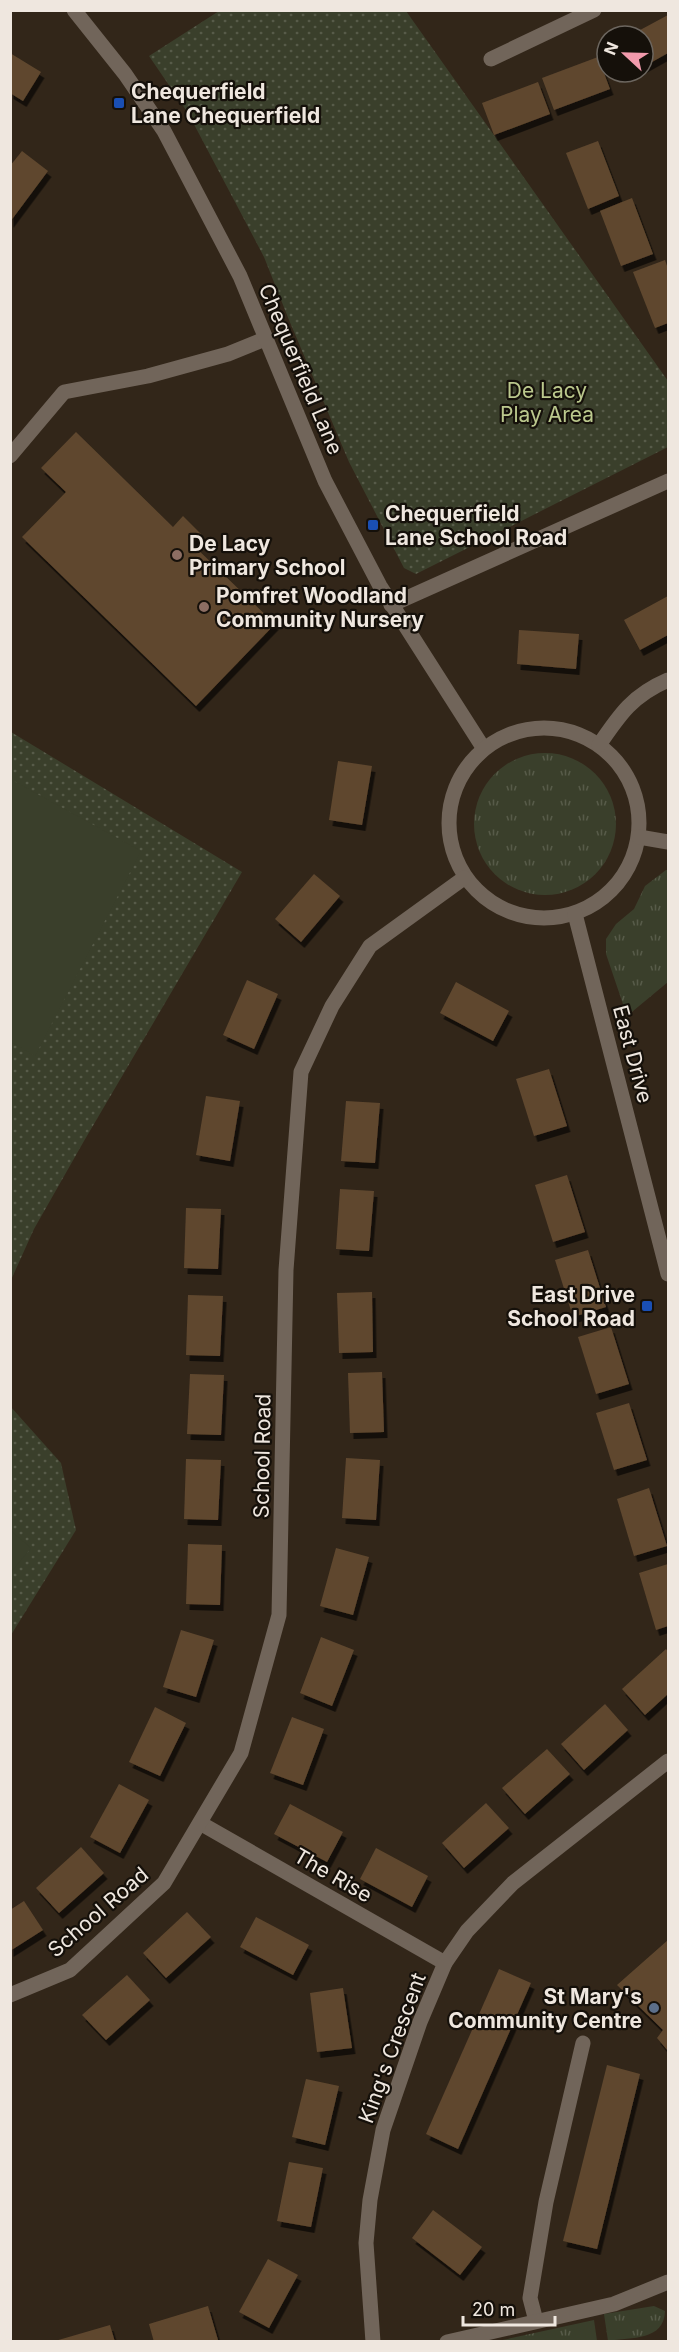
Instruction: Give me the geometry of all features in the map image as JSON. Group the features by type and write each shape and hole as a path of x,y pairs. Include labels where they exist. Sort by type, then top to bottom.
{"street":[{"name":"Chequerfield Lane","path":"74,10 125,74 164,131 240,276 325,481 392,605 484,749"},
{"path":"490,59 594,10"},
{"path":"10,456 64,392 148,376 228,354 265,339"},
{"path":"392,605 669,481"},
{"path":"599,745 621,712 650,688 669,680"},
{"path":"553,728 577,733 599,745 618,762 631,783 639,807 639,837 629,868 607,896 575,914 544,920 513,915 486,900 464,878 452,852 448,824 450,805 452,795 464,770 484,749 504,736 528,729 553,728"},
{"path":"639,837 669,842"},
{"name":"School Road","path":"10,1995 70,1970 164,1883 241,1753 279,1615 286,1270 301,1072 332,1006 370,946 464,878"},
{"name":"East Drive","path":"575,914 669,1274"},
{"name":"King's Crescent","path":"373,2342 366,2243 370,2200 383,2130 420,2022 445,1963 468,1931 513,1883 669,1761"},
{"name":"The Rise","path":"200,1823 445,1963"},
{"path":"536,2321 530,2298 546,2202 583,2043"},
{"path":"447,2342 614,2304 669,2282"}],"green space":[{"name":"De Lacy Play Area","path":"219,11 406,11 668,381 668,447 416,574 404,568 349,462 264,257 188,113 149,56"},
{"path":"11,732 242,872 34,1229 11,1280"},
{"path":"545,753 572,758 595,774 611,797 616,824 611,851 595,874 572,890 545,895 518,890 495,874 479,851 474,824 479,797 495,774 518,758"},
{"path":"10,779 141,851 35,1056 11,1042"},
{"path":"668,870 668,982 627,1016 606,954 606,939 616,924 634,909 645,886"},
{"path":"10,1406 61,1463 76,1530 11,1635"},
{"path":"11,1531 31,1548 11,1572"},
{"path":"654,2306 665,2311 663,2321 653,2333 636,2338 608,2341 604,2314"},
{"path":"594,2320 597,2341 498,2341"}],"building":[{"path":"668,15 668,53 655,60 655,24 651,24"},
{"path":"10,53 41,72 23,101 10,93"},
{"path":"595,58 595,84 608,84 610,89 554,110 542,78"},
{"path":"538,82 550,114 494,135 482,103"},
{"path":"598,141 619,196 588,209 566,153"},
{"path":"22,151 48,171 10,222 10,166"},
{"path":"632,198 653,254 621,266 600,211"},
{"path":"665,260 668,269 668,323 655,328 633,272"},
{"path":"76,432 173,527 183,516 201,534 192,544 275,624 196,706 22,537 66,492 41,468"},
{"path":"668,596 668,635 640,650 624,620"},
{"path":"519,630 579,634 576,669 517,664"},
{"path":"338,761 372,766 362,825 329,820"},
{"path":"314,874 340,896 301,942 275,919"},
{"path":"247,980 278,994 254,1049 223,1035"},
{"path":"456,982 509,1011 493,1041 440,1013"},
{"path":"549,1069 567,1126 534,1136 516,1079"},
{"path":"206,1096 240,1101 230,1161 196,1155"},
{"path":"346,1101 380,1103 375,1163 341,1161"},
{"path":"567,1175 585,1232 553,1242 535,1185"},
{"path":"340,1189 374,1191 369,1251 336,1249"},
{"path":"186,1208 221,1209 218,1269 184,1268"},
{"path":"588,1250 606,1307 573,1317 555,1260"},
{"path":"372,1292 373,1352 339,1353 337,1293"},
{"path":"188,1295 223,1296 220,1356 186,1355"},
{"path":"611,1327 629,1384 596,1394 578,1337"},
{"path":"382,1372 384,1432 350,1433 348,1373"},
{"path":"190,1374 224,1375 221,1435 187,1434"},
{"path":"629,1403 647,1460 614,1470 596,1413"},
{"path":"346,1458 380,1460 376,1520 342,1518"},
{"path":"186,1459 221,1460 218,1520 184,1519"},
{"path":"649,1488 667,1546 634,1556 617,1499"},
{"path":"188,1544 222,1545 220,1605 186,1604"},
{"path":"336,1548 369,1557 353,1615 320,1606"},
{"path":"668,1564 668,1626 656,1630 639,1573"},
{"path":"181,1630 214,1640 196,1697 163,1687"},
{"path":"321,1637 354,1650 332,1706 300,1693"},
{"path":"666,1649 668,1652 668,1694 645,1715 622,1689"},
{"path":"605,1704 628,1730 584,1770 561,1744"},
{"path":"155,1707 186,1723 160,1776 129,1762"},
{"path":"292,1717 324,1729 303,1785 270,1773"},
{"path":"547,1749 570,1774 525,1814 502,1788"},
{"path":"119,1784 149,1800 120,1853 90,1837"},
{"path":"486,1803 509,1828 464,1868 442,1843"},
{"path":"290,1804 343,1832 327,1862 274,1834"},
{"path":"81,1847 104,1873 59,1913 36,1888"},
{"path":"376,1848 428,1876 412,1907 360,1879"},
{"path":"24,1901 43,1930 10,1951 10,1910"},
{"path":"187,1912 211,1937 166,1978 143,1953"},
{"path":"256,1917 309,1945 293,1975 240,1947"},
{"name":"St Mary's Community Centre","path":"668,1940 668,2051 657,2038 663,2030 617,1985"},
{"path":"499,1969 531,1983 458,2149 426,2134"},
{"path":"127,1975 150,2000 106,2040 82,2015"},
{"path":"343,1988 352,2048 317,2052 310,1993"},
{"path":"607,2065 640,2074 597,2249 563,2241"},
{"path":"306,2079 339,2086 325,2145 292,2137"},
{"path":"289,2162 323,2168 311,2227 277,2221"},
{"path":"433,2210 482,2247 460,2275 412,2238"},
{"path":"268,2259 298,2275 269,2328 239,2312"},
{"path":"208,2306 218,2340 154,2342 149,2324"},
{"path":"110,2325 115,2342 55,2342 55,2341"}],"place":[{"name":"Chequerfield Lane Chequerfield","path":"119,103"},
{"name":"Chequerfield Lane School Road","path":"373,525"},
{"name":"De Lacy Primary School","path":"177,555"},
{"name":"Pomfret Woodland Community Nursery","path":"204,607"},
{"name":"East Drive School Road","path":"647,1306"},
{"name":"St Mary's Community Centre","path":"654,2008"}]}
